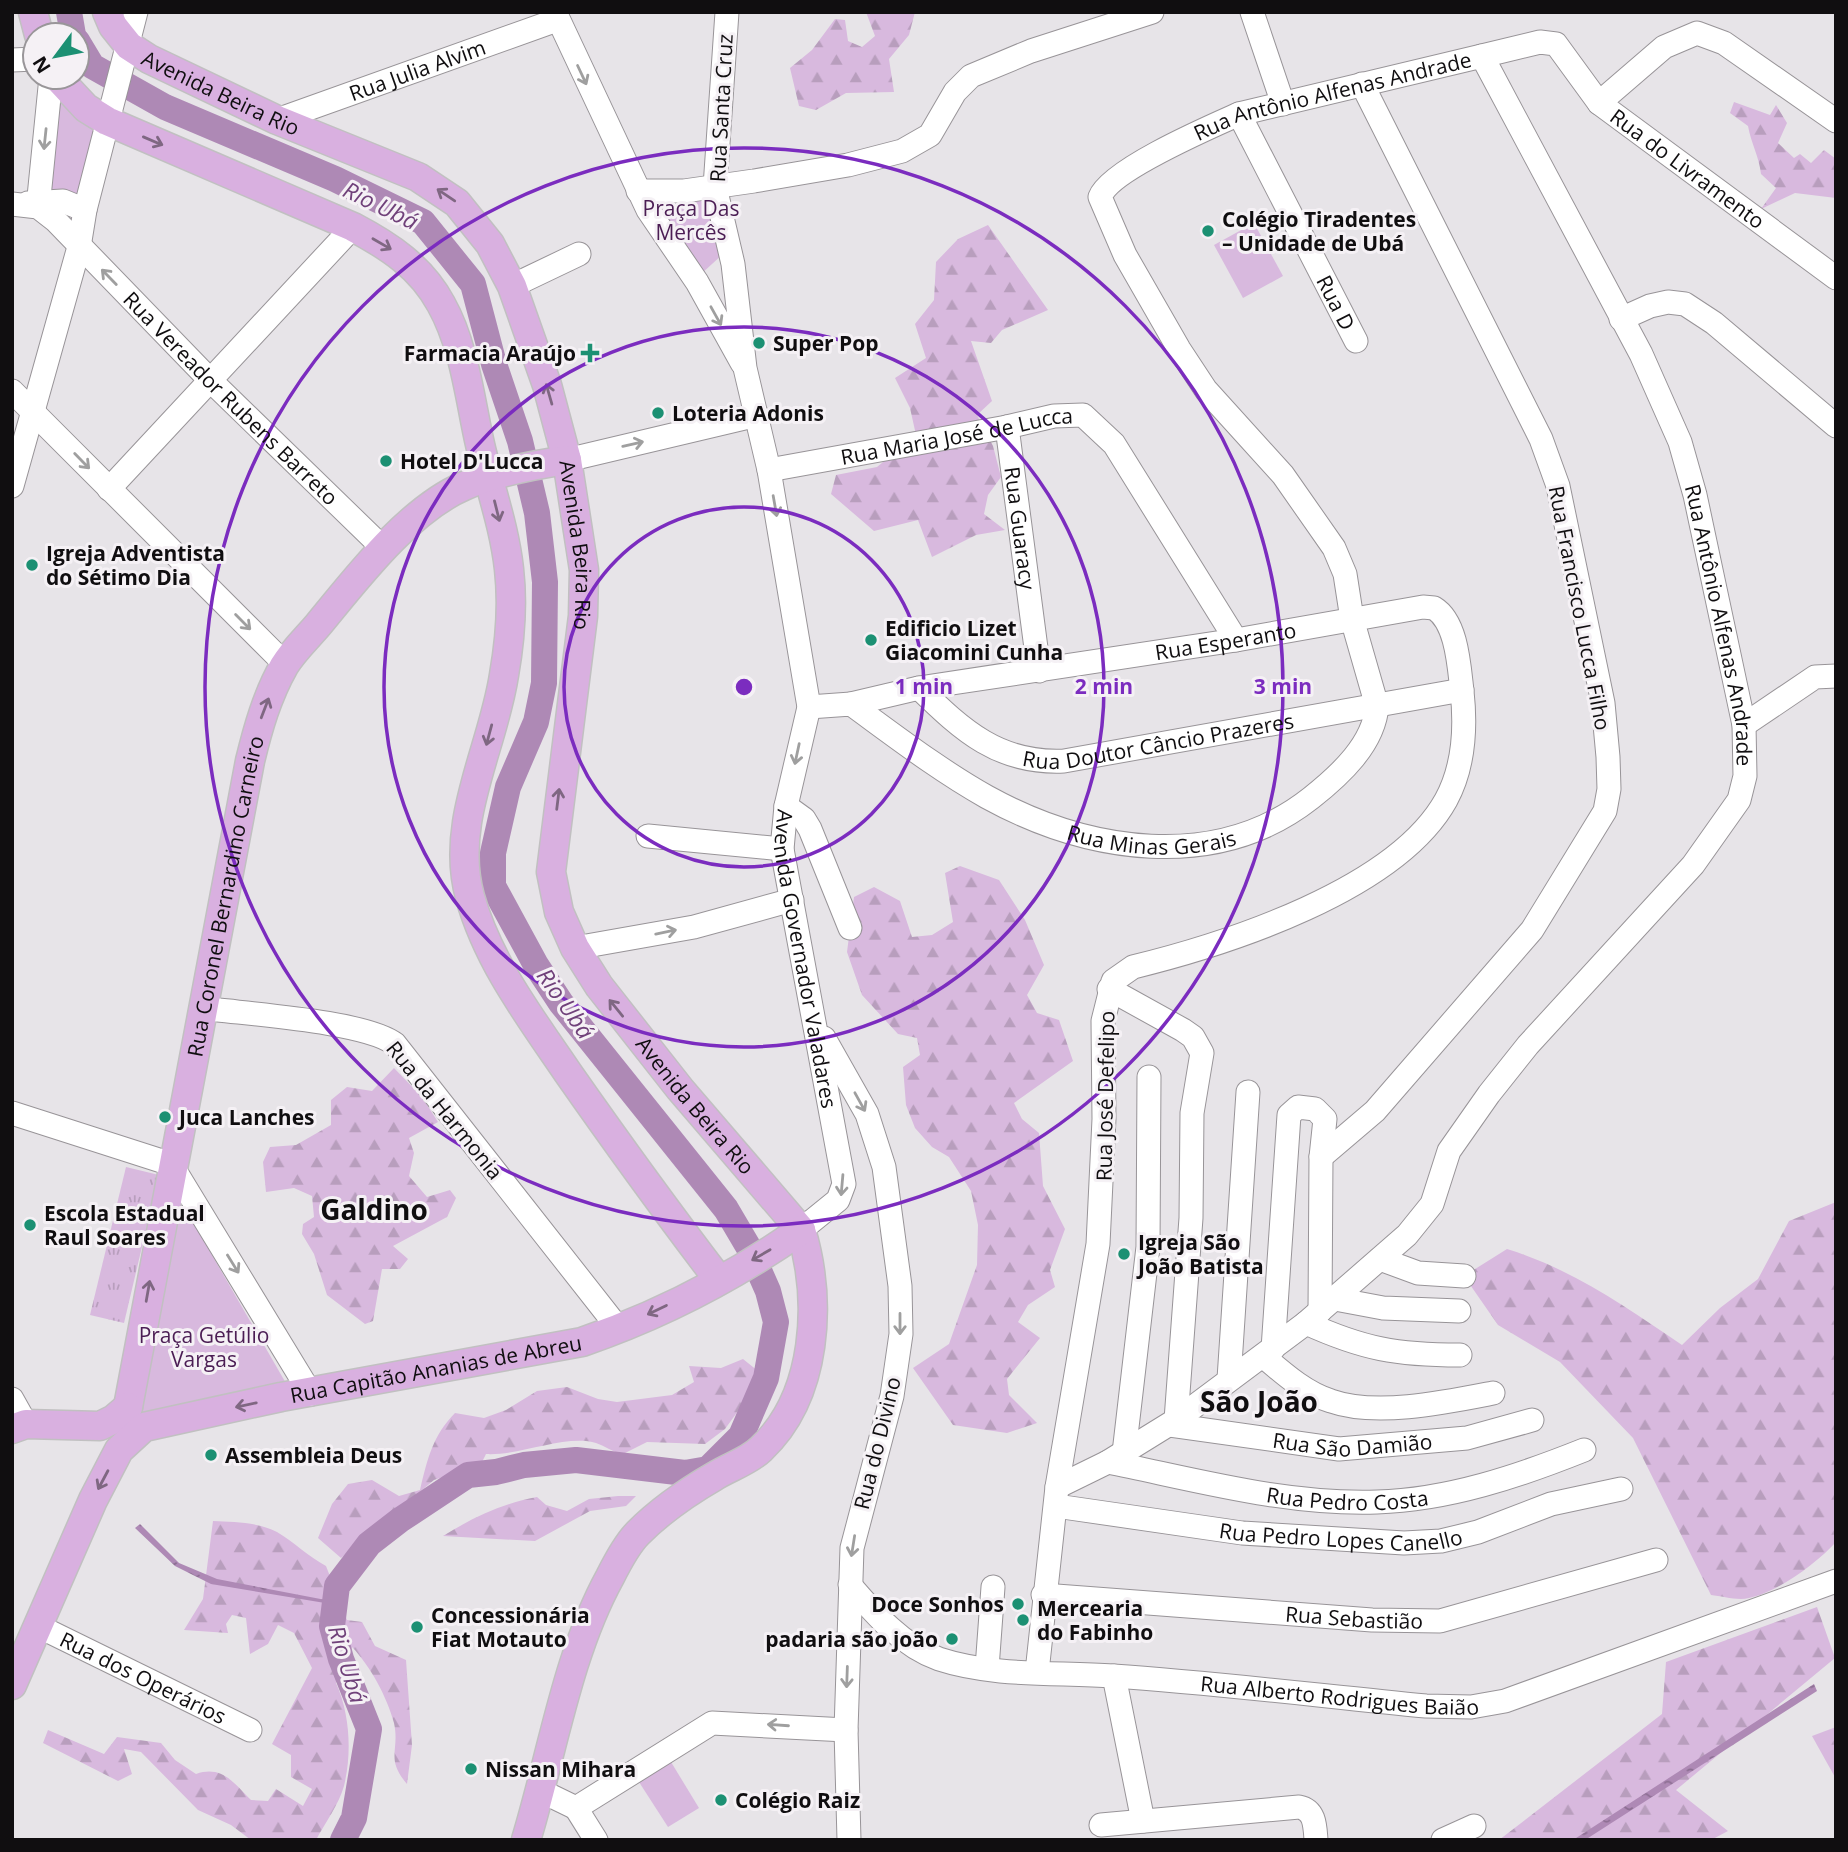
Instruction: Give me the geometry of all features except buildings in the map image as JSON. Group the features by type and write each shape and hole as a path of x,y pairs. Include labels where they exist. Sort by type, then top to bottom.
{"main road":[{"name":"Avenida Beira Rio","path":"107,12 127,54 277,120 418,177 457,202 490,244 512,286 547,385 559,461 584,570 583,616 551,872 558,912 575,948 599,986 796,1234"},
{"path":"68,91 86,108 111,108 390,247 418,270 442,304 457,343 497,475 509,569 510,622 504,678 468,811 465,856 469,895 488,949 512,990 628,1158 725,1276"},
{"name":"Rua Coronel Bernardino Carneiro","path":"136,1417 171,1164 250,761 258,726 285,664 384,549 425,511 452,492 497,475 559,461"},
{"path":"526,1840 589,1620 610,1576 637,1534 697,1487 760,1451 782,1423 801,1386 810,1347 813,1292 811,1269 796,1234"},
{"name":"Rua Capitão Ananias de Abreu","path":"136,1417 311,1394 551,1349 619,1329 725,1276 796,1234"},
{"path":"19,1427 100,1426 114,1419 136,1417"},
{"path":"12,1685 93,1500 136,1417"},
{"path":"100,1426 116,1437 119,1450"}],"street":[{"path":"12,486 79,247 85,210 136,12"},
{"name":"Rua Santa Cruz","path":"727,12 715,187 733,264 745,369"},
{"path":"638,191 715,187 802,174 902,151 930,135 955,92 971,76 1031,51 1152,12"},
{"path":"1252,12 1283,104"},
{"path":"556,16 638,191 657,226 696,282 745,369"},
{"name":"Rua Julia Alvim","path":"277,120 556,16"},
{"path":"1599,103 1664,47 1698,33 1724,43 1836,121"},
{"name":"Rua do Livramento","path":"1482,56 1540,43 1556,44 1599,103 1836,278"},
{"name":"Rua Antônio Alfenas Andrade","path":"1056,1496 1173,1422 1268,1352 1320,1311 1422,1219 1432,1204 1449,1151 1489,1094 1528,1045 1648,918 1693,865 1739,800 1745,776 1744,725 1695,495 1680,442 1663,398 1482,56 1239,114 1204,129 1120,175 1104,188 1101,197 1125,255 1206,390 1305,503 1334,548 1345,574 1352,619"},
{"name":"Rua Francisco Lucca Filho","path":"1321,1157 1374,1111 1532,930 1594,832 1605,811 1609,789 1603,703 1558,486 1525,403 1362,85"},
{"path":"51,91 28,204 63,201 85,210"},
{"name":"Rua D","path":"1239,114 1356,341"},
{"name":"Rua Vereador Rubens Barreto","path":"28,204 56,221 210,380 384,549"},
{"path":"109,489 353,228"},
{"path":"512,286 579,254"},
{"path":"696,282 718,278 733,264"},
{"path":"1621,319 1650,306 1668,302 1685,304 1714,323 1836,426"},
{"name":"Avenida Governador Valadares","path":"745,369 769,470 809,707 786,806 782,849 842,1170 843,1191 838,1200 796,1234"},
{"path":"12,391 285,664"},
{"name":"Rua Maria José de Lucca","path":"769,470 1007,428 1069,414 1083,415 1096,424 1136,477 1236,640"},
{"path":"559,461 757,415"},
{"name":"Rua Guaracy","path":"1007,428 1039,671"},
{"name":"Rua Esperanto","path":"851,704 919,688 1236,640 1412,608 1434,607"},
{"name":"Rua José Defelipo","path":"1037,1672 1043,1595 1056,1496 1098,1244 1103,1159 1103,1021 1109,989 1121,973 1133,967 1257,931 1306,910 1379,866 1428,824 1446,800 1456,775 1464,742 1462,690 1447,621 1434,607"},
{"path":"1352,619 1377,706"},
{"path":"1744,725 1815,677 1836,676"},
{"name":"Rua Doutor Câncio Prazeres","path":"919,688 962,727 985,743 1009,756 1035,762 1064,761 1462,690"},
{"path":"809,707 851,704"},
{"name":"Rua Minas Gerais","path":"851,704 930,762 988,797 1040,821 1084,837 1130,846 1181,847 1231,840 1271,825 1299,808 1327,786 1360,748 1376,719 1377,706"},
{"path":"786,806 804,819 810,829 850,928"},
{"path":"648,836 782,849"},
{"path":"575,948 694,927 792,900"},
{"path":"1109,989 1183,1030 1193,1037 1202,1053 1192,1113 1191,1218 1173,1422"},
{"name":"Rua da Harmonia","path":"202,1008 358,1028 385,1036 395,1044 619,1329"},
{"name":"Rua do Divino","path":"815,1021 867,1114 884,1167 900,1286 901,1334 892,1396 852,1548 846,1730 849,1840"},
{"path":"1116,1457 1148,1247 1149,1077"},
{"path":"1229,1379 1248,1092"},
{"path":"1460,1355 1392,1353 1358,1346 1320,1311 1321,1157 1325,1126 1323,1114 1315,1109 1298,1107 1289,1115 1268,1352 1306,1389 1331,1402 1351,1405 1413,1405 1493,1393"},
{"path":"12,1112 171,1164 311,1394"},
{"path":"1380,1259 1418,1273 1464,1276"},
{"path":"1320,1311 1383,1308 1459,1311"},
{"path":"12,1398 19,1427"},
{"name":"Rua São Damião","path":"1173,1422 1339,1449 1467,1437 1532,1420"},
{"name":"Rua Pedro Costa","path":"1116,1457 1275,1495 1321,1501 1379,1502 1431,1496 1482,1484 1584,1450"},
{"name":"Rua Pedro Lopes Canello","path":"1056,1496 1242,1533 1404,1543 1441,1541 1478,1532 1551,1504 1621,1489"},
{"name":"Rua Sebastião","path":"1043,1595 1372,1620 1440,1621 1656,1560"},
{"name":"Rua Alberto Rodrigues Baião","path":"849,1585 875,1615 902,1638 936,1658 987,1668 1114,1676 1426,1706 1471,1707 1532,1692 1836,1581"},
{"path":"987,1668 993,1587"},
{"name":"Rua dos Operários","path":"38,1626 250,1730"},
{"path":"1114,1676 1143,1821"},
{"path":"576,1808 712,1723 846,1730"},
{"path":"541,1791 576,1808 596,1840"},
{"path":"1101,1825 1299,1807 1305,1808 1312,1817 1316,1840"},
{"path":"1443,1840 1474,1826"}],"green space":[{"path":"866,12 915,12 909,35 889,59 894,92 846,93 816,110 799,106 790,68 812,50 835,19 845,20 848,41 862,47 875,36"},
{"path":"52,98 96,126 83,197 45,196"},
{"path":"1734,102 1770,115 1776,105 1787,123 1778,143 1794,158 1800,154 1811,163 1824,150 1836,159 1836,198 1795,193 1761,209 1776,188 1761,174 1748,126 1730,113"},
{"name":"Praça Das Mercês","path":"710,190 723,254 701,274 646,199"},
{"path":"1254,223 1283,276 1243,298 1214,245"},
{"path":"988,225 1048,310 1002,330 991,343 971,341 992,401 977,415 993,446 1001,477 988,495 984,514 1005,530 976,535 932,557 918,520 874,531 831,494 836,475 877,467 916,435 910,408 895,378 926,358 915,324 934,300 936,262 958,239"},
{"path":"960,866 999,880 1025,920 1044,965 1027,995 1037,1013 1059,1020 1073,1061 1014,1103 1022,1119 1039,1133 1043,1186 1065,1229 1050,1270 1055,1287 1028,1305 1018,1322 1040,1338 1007,1379 1009,1395 1037,1423 1007,1433 953,1425 913,1368 949,1344 977,1265 978,1225 971,1191 949,1157 932,1147 915,1128 906,1105 903,1067 920,1055 917,1038 898,1034 862,995 847,952 854,897 874,887 900,901 912,937 932,935 953,922 945,873"},
{"path":"394,1068 422,1097 438,1122 409,1138 414,1153 409,1176 427,1197 450,1190 456,1198 447,1217 393,1246 408,1259 400,1269 382,1269 373,1321 365,1324 327,1295 314,1254 302,1234 303,1224 314,1217 312,1196 294,1188 266,1192 263,1162 270,1147 296,1145 331,1125 331,1100 347,1087 372,1091"},
{"path":"126,1167 159,1175 124,1323 90,1315"},
{"name":"Praça Getúlio Vargas","path":"175,1191 287,1385 139,1416"},
{"path":"1836,1202 1836,1542 1796,1576 1772,1590 1740,1599 1711,1595 1633,1438 1560,1362 1498,1325 1464,1276 1507,1249 1576,1278 1682,1345 1720,1308 1758,1279 1789,1221"},
{"path":"743,1359 758,1371 741,1407 725,1429 705,1444 647,1442 621,1455 596,1443 571,1441 513,1452 486,1454 481,1464 434,1480 341,1558 318,1538 332,1504 348,1484 372,1480 399,1496 420,1490 436,1439 455,1413 484,1418 506,1410 537,1391 567,1387 598,1399 617,1402 672,1395 694,1382 689,1366 721,1368"},
{"path":"636,1496 626,1506 590,1511 535,1541 443,1536 488,1512 537,1497 546,1505 567,1511 589,1499"},
{"path":"213,1521 246,1523 270,1529 326,1566 347,1620 362,1622 375,1646 406,1660 412,1745 407,1784 395,1761 394,1723 387,1703 372,1673 352,1647 336,1683 347,1721 347,1773 339,1800 316,1840 251,1840 231,1825 198,1810 141,1752 124,1749 132,1774 118,1781 43,1743 48,1730 104,1754 117,1737 161,1743 175,1760 196,1774 213,1772 227,1777 251,1800 268,1801 276,1789 303,1806 312,1789 291,1777 291,1755 272,1744 312,1668 294,1633 278,1625 268,1644 250,1654 246,1618 232,1615 226,1624 228,1633 184,1630 203,1599"},
{"path":"1817,1607 1835,1658 1676,1790 1728,1831 1711,1840 1499,1840 1662,1714 1666,1662"},
{"path":"1836,1727 1836,1779 1812,1736"},
{"path":"671,1762 699,1808 668,1827 639,1782"}],"water":[{"path":"140,1524 179,1563 217,1579 331,1601 331,1604 211,1584 175,1566 135,1528"},
{"path":"1814,1684 1817,1691 1585,1840 1573,1840"}],"waterway":[{"name":"Rio Ubá","path":"69,12 71,21"},
{"name":"Rio Ubá","path":"91,64 165,107 335,179 423,222 473,284 494,364 520,441 537,513 545,582 544,683 536,722 508,787 493,853 493,886 536,965 561,1003 726,1209 749,1248 768,1291 776,1322 766,1378 741,1436 708,1469 685,1473 576,1460 524,1465 468,1475 369,1544 337,1586 332,1626 341,1659 369,1729 354,1818 343,1840"}],"place":[{"name":"Colégio Tiradentes – Unidade de Ubá","path":"1208,231"},
{"name":"Super Pop","path":"759,343"},
{"name":"Farmacia Araújo","path":"590,353"},
{"name":"Loteria Adonis","path":"658,413"},
{"name":"Hotel D'Lucca","path":"386,461"},
{"name":"Igreja Adventista do Sétimo Dia","path":"32,565"},
{"name":"Edificio Lizet Giacomini Cunha","path":"871,640"},
{"name":"Juca Lanches","path":"165,1117"},
{"name":"Escola Estadual Raul Soares","path":"30,1225"},
{"name":"Igreja São João Batista","path":"1124,1254"},
{"name":"Assembleia Deus","path":"211,1455"},
{"name":"Doce Sonhos","path":"1018,1604"},
{"name":"Mercearia do Fabinho","path":"1023,1620"},
{"name":"Concessionária Fiat Motauto","path":"417,1627"},
{"name":"padaria são joão","path":"952,1639"},
{"name":"Nissan Mihara","path":"471,1769"},
{"name":"Colégio Raiz","path":"721,1800"}],"district":[{"name":"Galdino","path":"374,1209"},
{"name":"São João","path":"1259,1401"}]}
